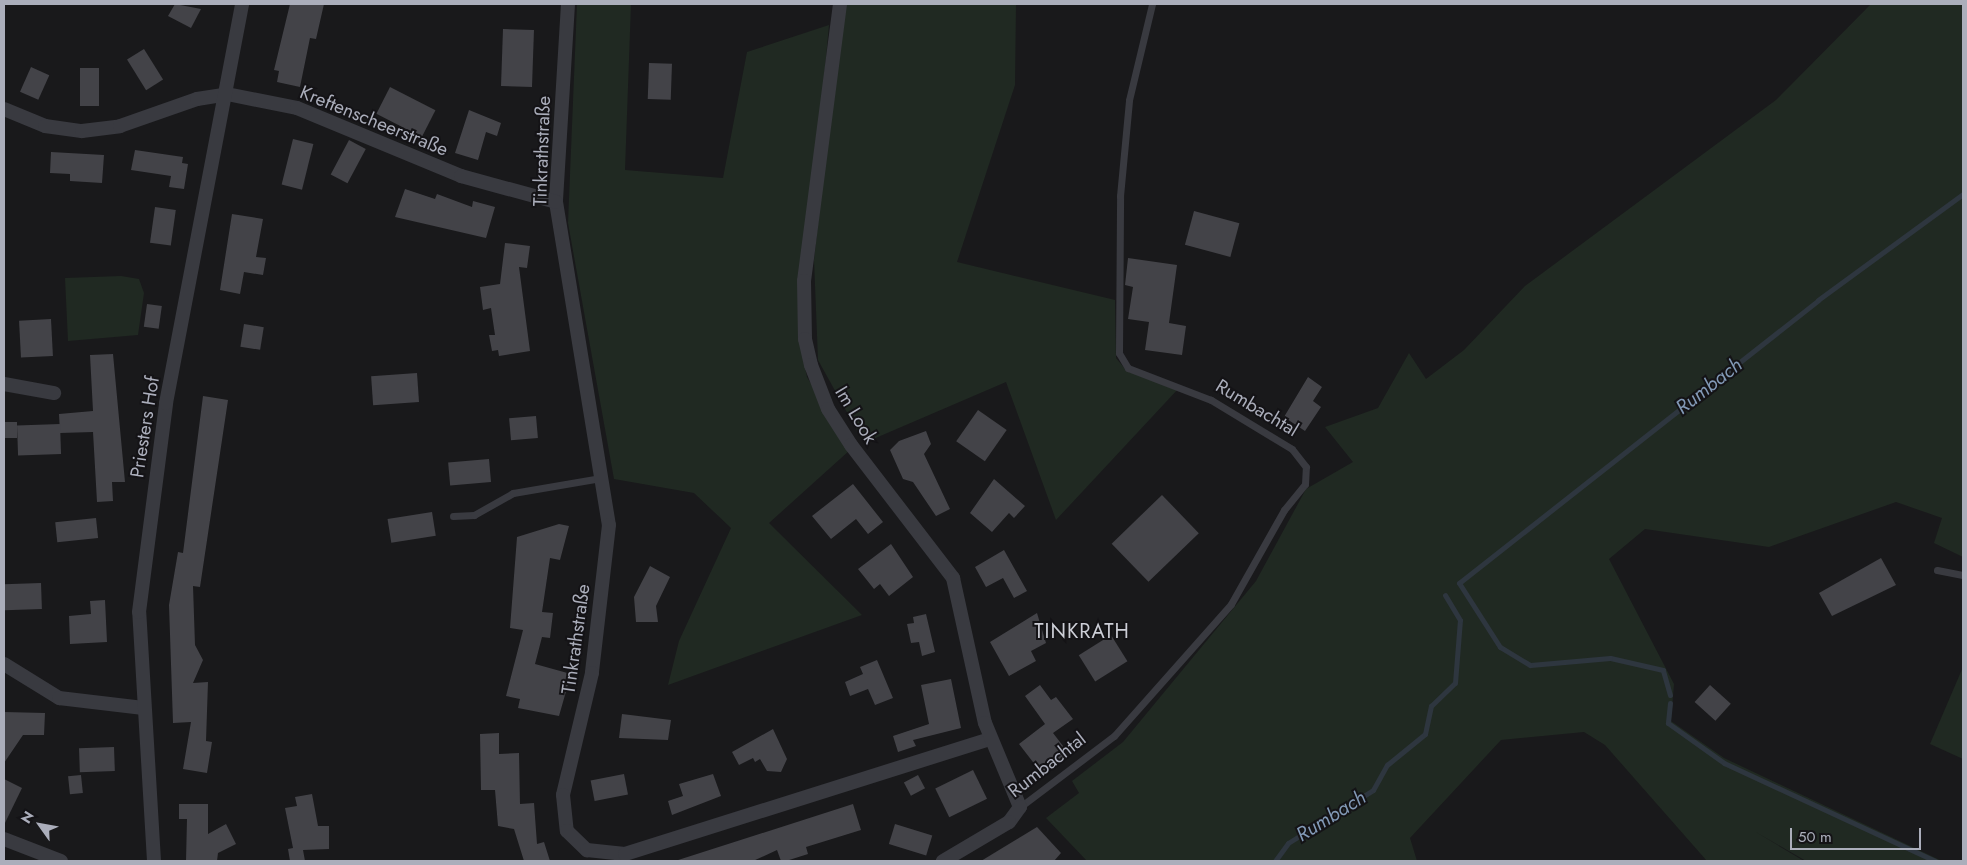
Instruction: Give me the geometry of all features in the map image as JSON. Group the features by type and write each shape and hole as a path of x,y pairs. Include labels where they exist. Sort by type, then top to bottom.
{"street":[{"name":"Priesters Hof","path":"154,861 143,708 139,612 155,474 242,4"},
{"name":"Tinkrathstraße","path":"568,4 556,202 609,525 592,673 562,802 567,831 578,845 596,854 625,854 990,739"},
{"name":"Im Look","path":"840,4 804,281 805,338 828,409 862,460 953,578 990,739 1020,807"},
{"name":"Kreftenscheerstraße","path":"4,109 45,126 82,131 120,126 197,99 226,94 297,108 460,176 556,202"},
{"path":"4,384 54,393"},
{"path":"4,664 59,698 143,708"},
{"name":"Rumbachtal","path":"943,861 1009,822 1020,807"},
{"path":"4,839 62,861"}],"lane":[{"name":"Rumbachtal","path":"1020,807 1114,736 1224,612 1305,484 1306,467 1292,449 1211,400 1128,368 1119,353 1120,196 1129,100 1152,4"},
{"path":"453,516 474,515 513,493 601,478"},
{"path":"1937,570 1963,575"}],"shaded area":[{"path":"577,4 631,4 625,170 723,178 747,52 829,25 800,341 807,377 850,450 769,523 862,615 668,685 679,641 731,528 694,493 614,479 568,223"},
{"path":"842,4 1016,4 1015,85 957,262 1115,300 1116,358 1126,370 1179,388 1056,520 1006,382 864,443 818,360 814,260"},
{"path":"1871,4 1963,4 1963,557 1934,543 1942,518 1896,502 1769,547 1645,529 1609,559 1674,684 1671,721 1724,758 1942,861 1806,861 1754,831 1804,861 1707,861 1605,745 1584,732 1501,740 1410,838 1417,861 1087,861 1046,818 1079,793 1072,781 1123,742 1256,581 1306,489 1353,462 1325,427 1378,408 1409,353 1426,379 1464,350 1525,286 1776,100"},
{"path":"121,276 139,279 144,293 138,335 68,341 65,278"},
{"path":"1963,667 1963,759 1930,744"}],"building":[{"path":"175,4 201,9 191,28 168,16"},
{"path":"290,4 324,4 316,39 310,38 300,87 277,82 279,71 274,70"},
{"path":"503,29 534,30 532,87 501,86"},
{"path":"144,49 163,80 146,90 127,60"},
{"path":"649,63 672,64 671,100 648,99"},
{"path":"31,67 49,75 38,100 20,92"},
{"path":"80,68 99,68 99,106 80,106"},
{"path":"390,87 435,110 422,137 376,114"},
{"path":"469,110 501,123 497,136 486,132 478,160 455,153"},
{"path":"293,139 313,144 302,190 282,185"},
{"path":"349,140 366,149 347,183 331,174"},
{"path":"135,150 183,157 182,163 188,164 184,189 169,187 171,176 131,170"},
{"path":"51,152 104,155 102,183 70,181 70,174 50,173"},
{"path":"405,189 435,199 437,194 472,207 473,201 495,207 486,238 395,217"},
{"path":"155,207 176,210 171,246 150,243"},
{"path":"1194,211 1239,223 1230,257 1185,245"},
{"path":"232,214 263,219 256,257 266,258 263,275 244,272 240,294 220,290"},
{"path":"505,243 530,246 527,268 519,267 530,351 499,356 498,350 492,351 489,335 495,335 491,308 483,310 480,287 500,284"},
{"path":"1128,258 1177,265 1169,323 1186,326 1182,355 1145,350 1149,322 1128,319 1133,287 1125,285"},
{"path":"147,304 162,306 159,329 144,327"},
{"path":"51,319 53,356 21,358 19,321"},
{"path":"244,324 264,327 260,350 240,347"},
{"path":"113,354 125,482 112,482 113,501 97,502 93,432 60,433 59,414 93,411 90,355"},
{"path":"417,373 419,402 373,405 371,376"},
{"path":"1308,377 1322,387 1313,401 1321,407 1305,431 1284,417"},
{"path":"203,396 228,400 200,587 193,586 195,645 203,660 193,683 208,682 206,741 212,742 207,773 183,769 191,722 173,723 169,605 178,552 183,553"},
{"path":"978,410 1007,430 985,461 956,441"},
{"path":"536,416 538,438 511,440 509,418"},
{"path":"4,422 17,422 17,438 4,438"},
{"path":"60,424 61,454 18,455 17,426"},
{"path":"926,431 931,444 924,454 950,509 936,516 913,482 903,479 890,450 899,441"},
{"path":"489,459 491,482 450,485 448,463"},
{"path":"994,479 1025,506 1014,518 1009,513 992,532 970,513"},
{"path":"853,484 883,522 868,534 856,519 831,539 812,516"},
{"path":"1162,495 1199,533 1148,582 1112,544"},
{"path":"432,512 436,536 391,543 388,519"},
{"path":"96,518 98,538 57,542 55,522"},
{"path":"559,524 569,526 560,560 550,558 542,612 553,613 550,638 542,637 535,664 571,674 559,716 518,708 520,699 506,696 523,630 510,628 517,537"},
{"path":"891,544 913,577 889,596 880,584 874,589 858,569"},
{"path":"1004,550 1027,591 1014,598 1003,578 986,587 975,567"},
{"path":"1881,558 1896,585 1832,616 1819,593"},
{"path":"650,566 670,577 656,606 658,622 636,622 634,597"},
{"path":"41,583 42,609 5,610 4,584"},
{"path":"105,600 107,642 70,644 69,616 91,614 90,601"},
{"path":"1037,613 1046,643 1031,651 1036,661 1009,676 990,642"},
{"path":"926,614 935,652 922,656 919,642 911,643 907,624 914,623 913,617"},
{"path":"1111,635 1127,661 1095,681 1079,655"},
{"path":"877,660 893,698 875,705 868,689 850,696 845,682 863,674 860,667"},
{"path":"951,679 961,728 913,740 916,746 898,752 893,736 929,724 921,685"},
{"path":"1040,685 1051,700 1056,697 1073,719 1053,733 1070,755 1043,775 1019,744 1045,724 1025,696"},
{"path":"1710,685 1731,704 1715,721 1695,702"},
{"path":"4,712 45,713 44,735 23,735 4,763"},
{"path":"622,714 671,720 668,740 619,738"},
{"path":"773,729 787,759 781,772 767,771 760,759 755,762 753,758 739,765 732,752"},
{"path":"499,733 499,754 519,753 520,804 534,803 537,844 544,842 550,861 524,861 514,829 498,826 495,790 481,790 480,734"},
{"path":"114,747 115,771 80,772 79,748"},
{"path":"973,770 987,799 949,817 935,788"},
{"path":"624,774 628,795 595,801 591,780"},
{"path":"713,774 721,796 672,815 668,801 683,796 679,784"},
{"path":"81,775 83,793 70,794 68,776"},
{"path":"918,775 925,788 911,796 904,783"},
{"path":"4,779 22,788 4,825"},
{"path":"312,794 318,826 329,826 329,849 303,850 305,861 290,861 288,849 293,848 285,808 297,806 295,797"},
{"path":"179,804 208,804 208,834 226,824 236,844 218,853 217,861 186,861 187,819 179,819"},
{"path":"853,804 861,830 806,847 808,854 786,861 781,861 777,850 753,861 675,861"},
{"path":"895,824 932,835 926,855 889,844"},
{"path":"1037,827 1061,853 1054,861 981,861"}],"waterway":[{"name":"Rumbach","path":"1670,695 1663,670 1610,658 1530,665 1500,647 1459,583 1818,300 1963,194"},
{"name":"Rumbach","path":"1275,861 1288,843 1373,790 1387,765 1425,734 1431,706 1455,683 1460,620 1445,595"},
{"path":"1670,703 1668,723 1724,763 1935,861"}],"district":[{"name":"TINKRATH","path":"1082,631"}]}
